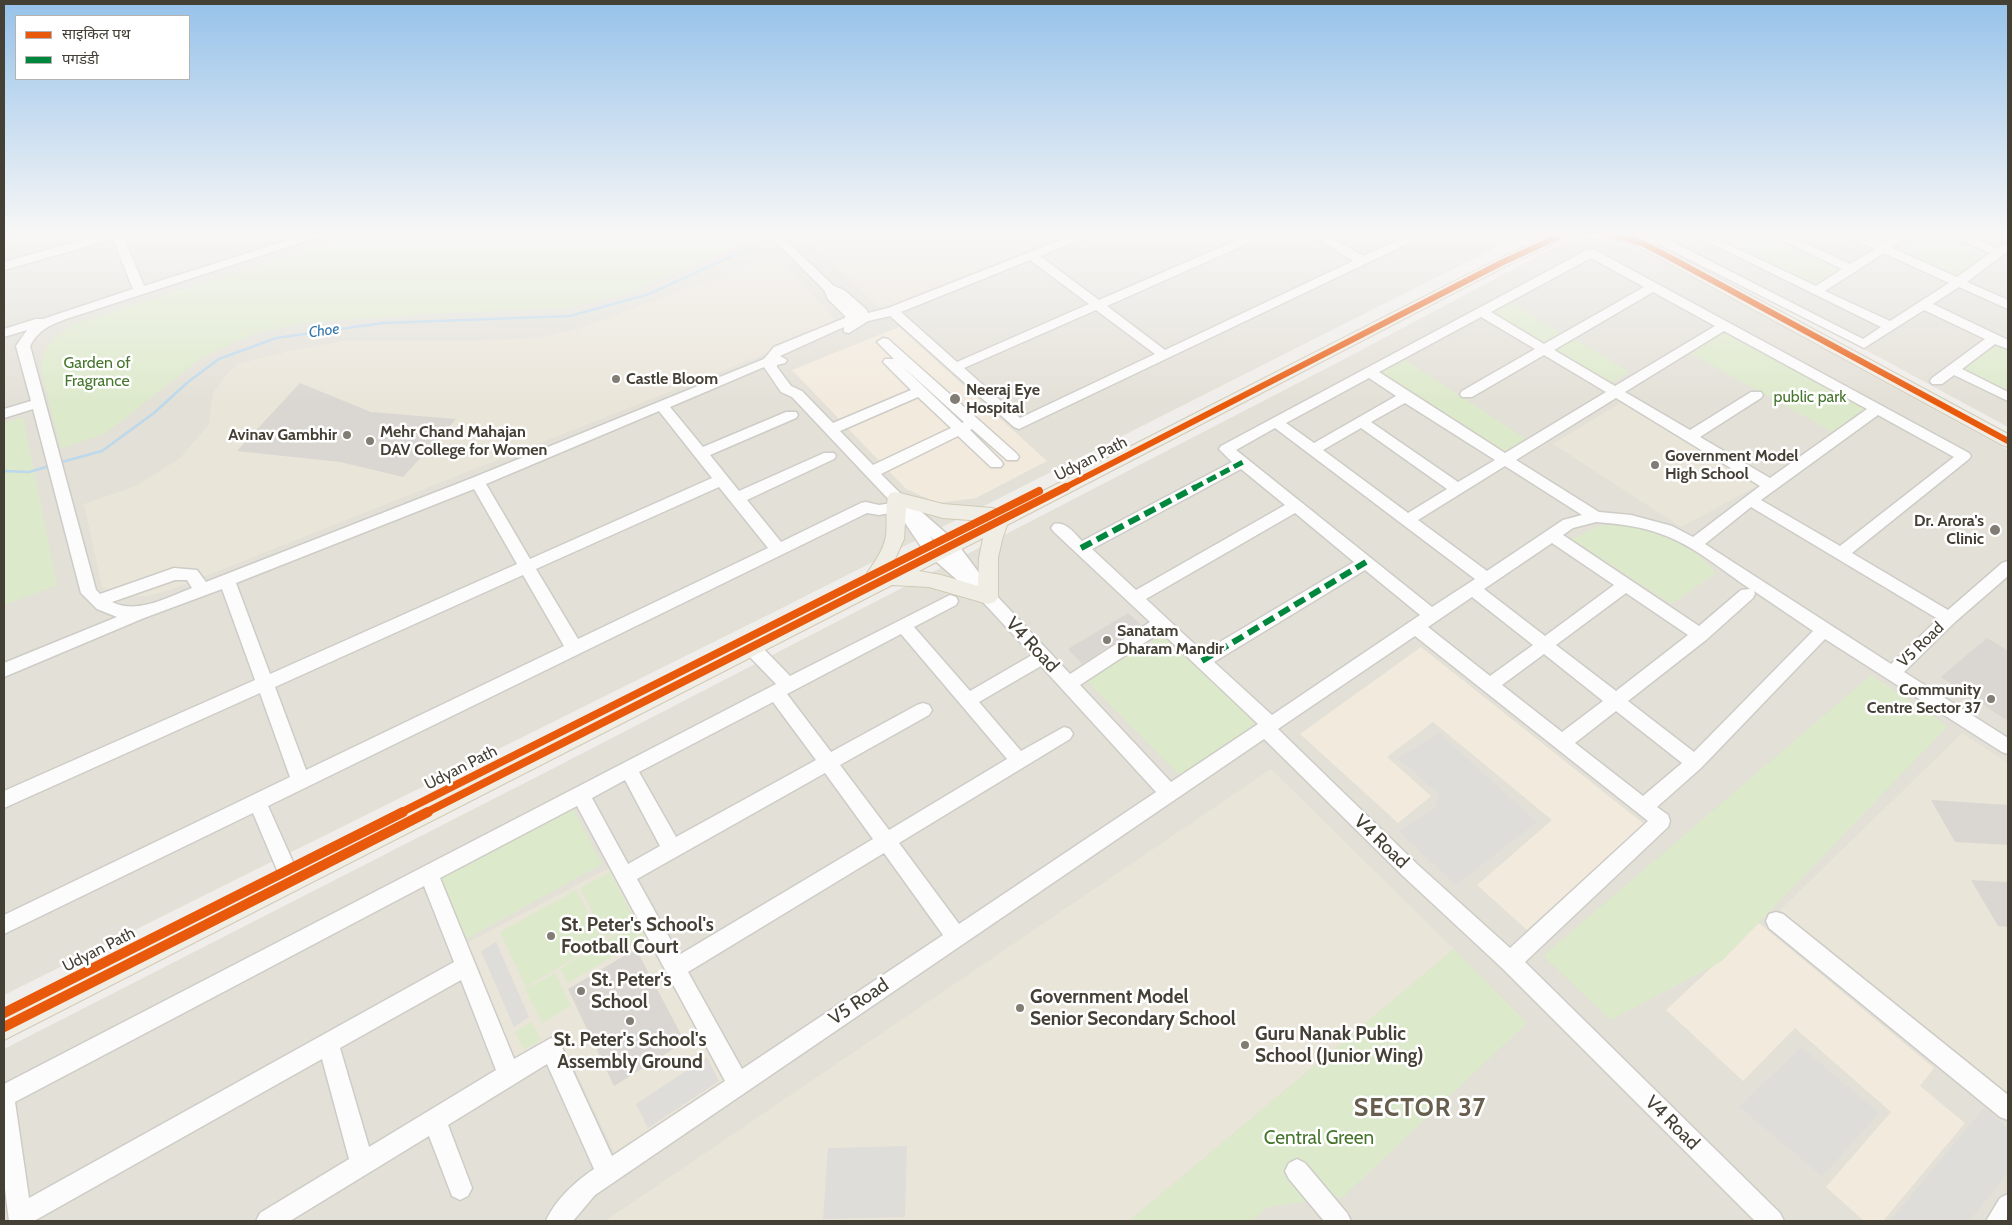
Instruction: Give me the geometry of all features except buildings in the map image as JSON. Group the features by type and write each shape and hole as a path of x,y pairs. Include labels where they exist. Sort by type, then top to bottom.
{"main road":[{"name":"Udyan Path","path":"4,1013 881,577 1431,289"},
{"name":"Udyan Path","path":"996,518 1449,289"},
{"path":"1728,289 2008,441"},
{"path":"1744,289 2008,431"},
{"path":"897,502 952,514 996,518 988,558 988,597 953,585 921,579 881,577 895,539 898,520 897,502"},
{"name":"Udyan Path","path":"4,1028 752,648 881,577"}],"street":[{"path":"4,333 149,289"},
{"path":"830,289 832,296 857,318"},
{"path":"4,670 477,482 661,405 775,360 773,354 779,350 857,318 892,311 948,289"},
{"path":"1077,289 1164,355"},
{"path":"956,368 1135,289"},
{"path":"892,311 1018,424 1303,289"},
{"path":"1432,616 1226,449 1524,289"},
{"path":"1467,394 1649,289"},
{"path":"1657,289 1964,456 1841,554"},
{"path":"1757,289 1864,344 1947,289"},
{"path":"1812,289 1892,327"},
{"path":"1974,289 2008,305"},
{"path":"1924,305 2008,344"},
{"path":"1482,312 1770,485"},
{"path":"62,316 39,325 29,334 24,346 88,593 101,605 119,612 148,612"},
{"path":"1406,520 1724,325"},
{"path":"1937,381 1994,338"},
{"path":"996,464 966,426 880,346 920,391 966,426 1012,457"},
{"name":"V4 Road","path":"775,360 770,367 786,389 797,394 832,429 897,502 1170,793"},
{"path":"1952,369 2008,397"},
{"path":"1369,372 1405,397 1506,459 1596,518"},
{"path":"832,429 920,391"},
{"path":"1691,436 1756,395"},
{"path":"1312,450 1405,397"},
{"path":"4,414 38,403"},
{"path":"661,405 778,549"},
{"path":"1694,544 1770,485 1877,409"},
{"path":"700,454 791,415"},
{"path":"1276,422 1406,520 1545,645 1695,762"},
{"path":"1361,422 1456,489"},
{"path":"872,472 966,426"},
{"path":"736,499 830,456"},
{"path":"1081,548 1243,462"},
{"path":"4,800 721,480"},
{"path":"477,482 574,648"},
{"path":"1750,500 1949,618"},
{"path":"4,925 866,507 879,510 897,502"},
{"path":"1135,598 1296,505"},
{"path":"1170,793 1568,524 1596,518 1631,520 1667,530 1694,544 1824,630 1893,672"},
{"name":"V4 Road","path":"1059,528 1202,661 1410,870 1510,962 1772,1221"},
{"path":"1552,535 1700,635"},
{"path":"1202,661 1366,562"},
{"name":"V5 Road","path":"2008,567 1949,618 1893,672 2008,747"},
{"path":"96,601 174,574 191,574 203,590"},
{"path":"227,580 264,684 302,781"},
{"path":"1490,685 1626,585"},
{"path":"1563,742 1700,635 1746,594"},
{"path":"4,1096 950,601"},
{"path":"1069,684 1162,623"},
{"path":"903,625 1019,761"},
{"path":"1416,627 1661,821 1510,962"},
{"path":"1643,807 1695,762 1824,630"},
{"path":"752,648 782,688 828,762 957,936"},
{"path":"967,701 1043,657"},
{"path":"624,876 922,710"},
{"path":"674,968 1064,734"},
{"path":"628,769 672,849"},
{"name":"V5 Road","path":"558,1221 587,1187 1170,793"},
{"path":"580,794 738,1084"},
{"path":"257,802 287,871"},
{"path":"429,874 509,1075"},
{"path":"1776,921 2008,1109"},
{"path":"4,1101 21,1218 466,966"},
{"path":"328,1043 362,1164"},
{"path":"268,1221 551,1049 608,1173"},
{"path":"435,1121 460,1188"},
{"path":"1297,1171 1339,1221"},
{"path":"1998,1221 2008,1206"}],"shaded area":[{"path":"4,289 1413,289 778,610 4,995"},
{"name":"Mehr Chand Mahajan DAV College for Women","path":"686,289 807,289 840,324 170,590 146,596 121,597 102,587 84,504 136,486 180,458 209,424 213,393 224,377 237,364 343,341 469,341 536,338 579,329"},
{"path":"860,289 931,289 881,309"},
{"path":"1475,289 1714,289 2008,450 2008,1221 4,1221 4,1049 554,768"},
{"path":"1753,289 2008,289 2008,427"},
{"path":"899,327 1047,461 976,498 938,503 906,489 792,370"},
{"name":"Government Model High School","path":"1622,402 1759,485 1681,527 1553,444"},
{"path":"1421,647 1644,824 1527,930 1477,885 1552,820 1433,722 1387,757 1431,796 1398,823 1300,734"},
{"path":"1439,733 1537,822 1456,885 1398,831 1436,807 1438,793 1398,758"},
{"path":"1962,733 2008,763 2008,1093 1780,910"},
{"path":"1271,769 1454,949 1129,1221 605,1221"},
{"name":"St. Peter's School","path":"611,867 726,1081 616,1156 560,1038 514,1064 467,943"},
{"path":"1759,923 1934,1068 1920,1086 1965,1123 1883,1221 1864,1221 1826,1187 1891,1112 1795,1028 1743,1081 1666,1010"},
{"path":"496,942 529,1017 514,1027 481,951"},
{"path":"1801,1047 1879,1113 1822,1176 1739,1107"},
{"path":"707,1057 719,1081 648,1128 636,1104"},
{"path":"1984,1108 2008,1129 2008,1173 1969,1221 1890,1221"},
{"path":"907,1146 905,1217 823,1219 828,1148"}],"green space":[{"name":"Garden of Fragrance","path":"183,289 637,289 623,295 566,308 446,313 301,323 255,333 202,358 106,433 61,449 40,367 46,348 56,337 72,325"},
{"path":"1511,303 1562,334 1543,344 1491,312"},
{"name":"public park","path":"1727,328 1871,408 1835,433 1688,352"},
{"path":"1575,339 1630,372 1611,383 1556,349"},
{"path":"1998,344 2008,348 2008,393 1962,370"},
{"path":"1404,359 1529,441 1501,457 1377,374"},
{"path":"23,417 57,585 4,605 4,423"},
{"path":"1634,524 1676,541 1697,554 1716,573 1671,604 1572,539 1599,526"},
{"path":"1162,637 1169,639 1262,723 1180,776 1083,677"},
{"path":"1871,675 1948,726 1722,961 1611,1020 1543,956"},
{"path":"572,807 602,864 466,939 439,876"},
{"path":"610,872 635,920 606,938 580,888"},
{"name":"St. Peter's School's Football Court","path":"576,890 603,941 526,987 500,932"},
{"path":"637,922 645,937 568,983 560,969"},
{"name":"Central Green","path":"1454,949 1527,1023 1343,1197 1268,1207 1252,1221 1129,1221"},
{"path":"555,973 571,1006 542,1023 525,989"},
{"path":"532,1022 541,1040 524,1050 515,1032"}],"waterway":[{"name":"Choe","path":"58,463 102,451 154,413 188,382 219,359 276,338 383,323 570,316 649,294 660,289"},
{"name":"Choe","path":"4,471 29,472 50,466"}],"marked path":[{"path":"1081,548 1243,462"},
{"path":"1202,661 1366,562"}],"cycle path":[{"path":"4,1027 936,554 1450,289"},
{"path":"1728,289 2008,441"},
{"path":"4,1013 1039,491"}],"place":[{"name":"Castle Bloom","path":"616,379"},
{"name":"Neeraj Eye Hospital","path":"955,399"},
{"name":"Avinav Gambhir","path":"347,435"},
{"name":"Mehr Chand Mahajan DAV College for Women","path":"370,441"},
{"name":"Government Model High School","path":"1655,465"},
{"name":"Dr. Arora's Clinic","path":"1995,530"},
{"name":"Sanatam Dharam Mandir","path":"1107,640"},
{"name":"Community Centre Sector 37","path":"1991,699"},
{"name":"St. Peter's School's Football Court","path":"551,936"},
{"name":"St. Peter's School","path":"581,991"},
{"name":"Government Model Senior Secondary School","path":"1020,1008"},
{"name":"St. Peter's School's Assembly Ground","path":"630,1021"},
{"name":"Guru Nanak Public School (Junior Wing)","path":"1245,1045"}],"district":[{"name":"SECTOR 37","path":"1420,1109"}]}
